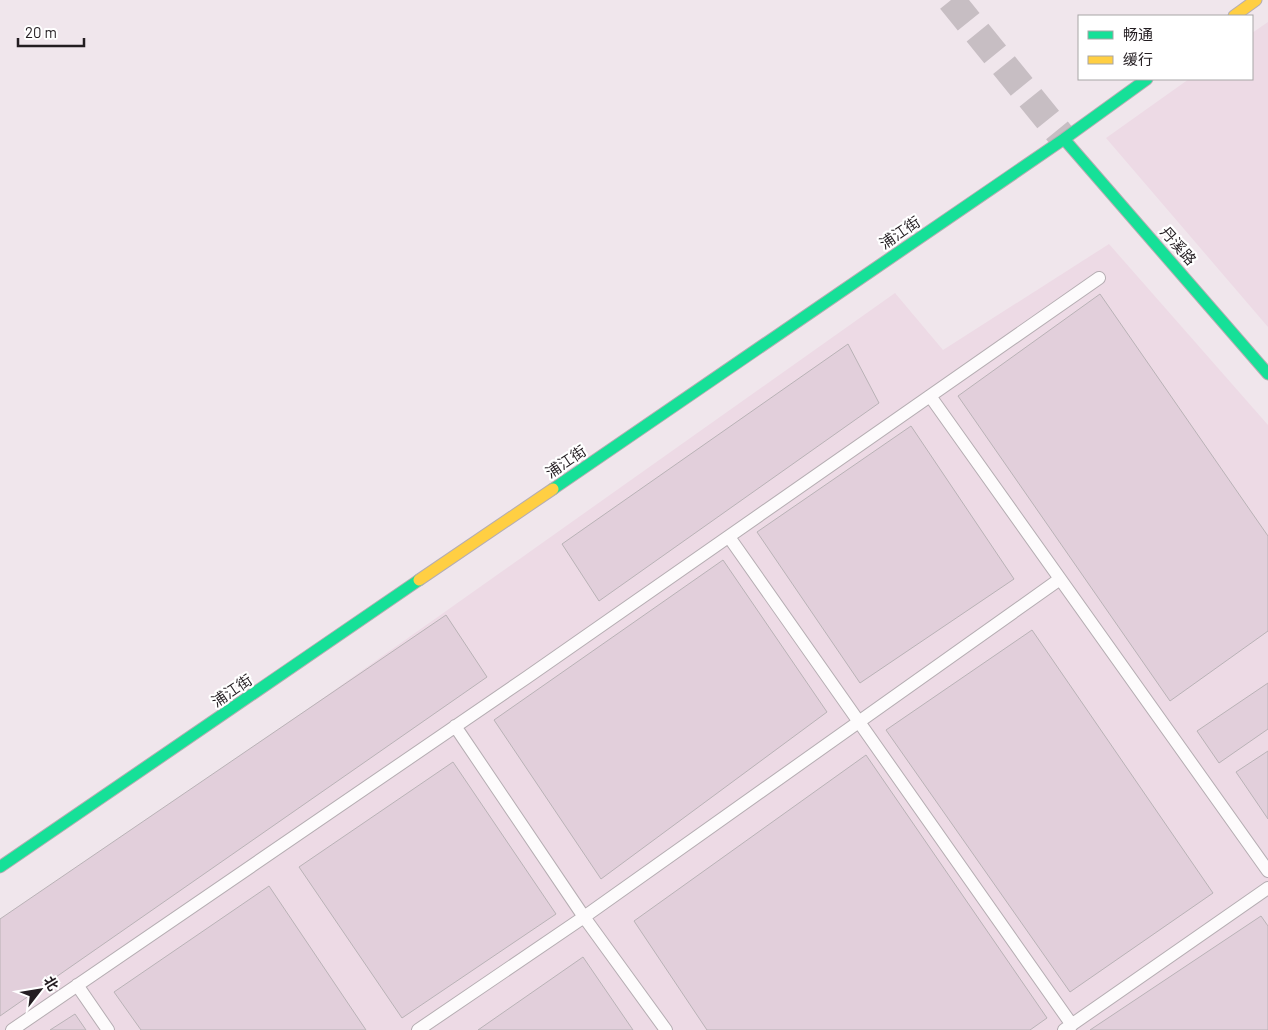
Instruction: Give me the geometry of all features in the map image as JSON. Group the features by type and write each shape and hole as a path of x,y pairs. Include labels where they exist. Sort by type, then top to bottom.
{"street":[{"path":"1235,15 1256,0"},
{"name":"浦江街","path":"0,867 1064,139 1146,80"},
{"name":"丹溪路","path":"1064,139 1268,374"}],"lane":[{"path":"12,1030 455,726 1099,278"},
{"path":"930,396 1268,871"},
{"path":"729,536 1068,1027 1268,888"},
{"path":"418,1030 584,917 1060,579"},
{"path":"455,726 584,917 666,1030"},
{"path":"77,985 108,1030"}],"shaded area":[{"path":"1268,22 1268,327 1106,138 1188,80 1253,80 1253,32"},
{"path":"1109,244 1268,425 1268,1030 0,1030 0,927 895,293 943,350"}],"building":[{"path":"1100,294 1268,536 1268,631 1170,701 958,396"},
{"path":"848,344 879,403 599,601 562,544"},
{"path":"911,426 1014,579 860,683 757,532"},
{"path":"723,560 827,712 601,879 494,720"},
{"path":"446,615 487,677 0,1016 0,919"},
{"path":"1032,630 1213,893 1070,992 886,730"},
{"path":"1268,683 1268,729 1219,763 1197,731"},
{"path":"1268,751 1268,819 1236,772"},
{"path":"866,755 1047,1018 1030,1030 707,1030 634,921"},
{"path":"453,762 556,914 402,1018 299,867"},
{"path":"269,886 366,1030 141,1030 114,992"},
{"path":"1261,916 1268,926 1268,1030 1090,1030"},
{"path":"583,957 633,1030 478,1030"},
{"path":"75,1014 86,1030 50,1030"}],"tunnel":[{"path":"951,0 1064,139"}],"traffic: fast":[{"path":"553,489 1064,139 1146,80"},
{"path":"1064,139 1268,374"},
{"path":"0,867 419,580"}],"traffic: slow":[{"path":"1235,15 1256,0"},
{"path":"419,580 553,489"}]}
